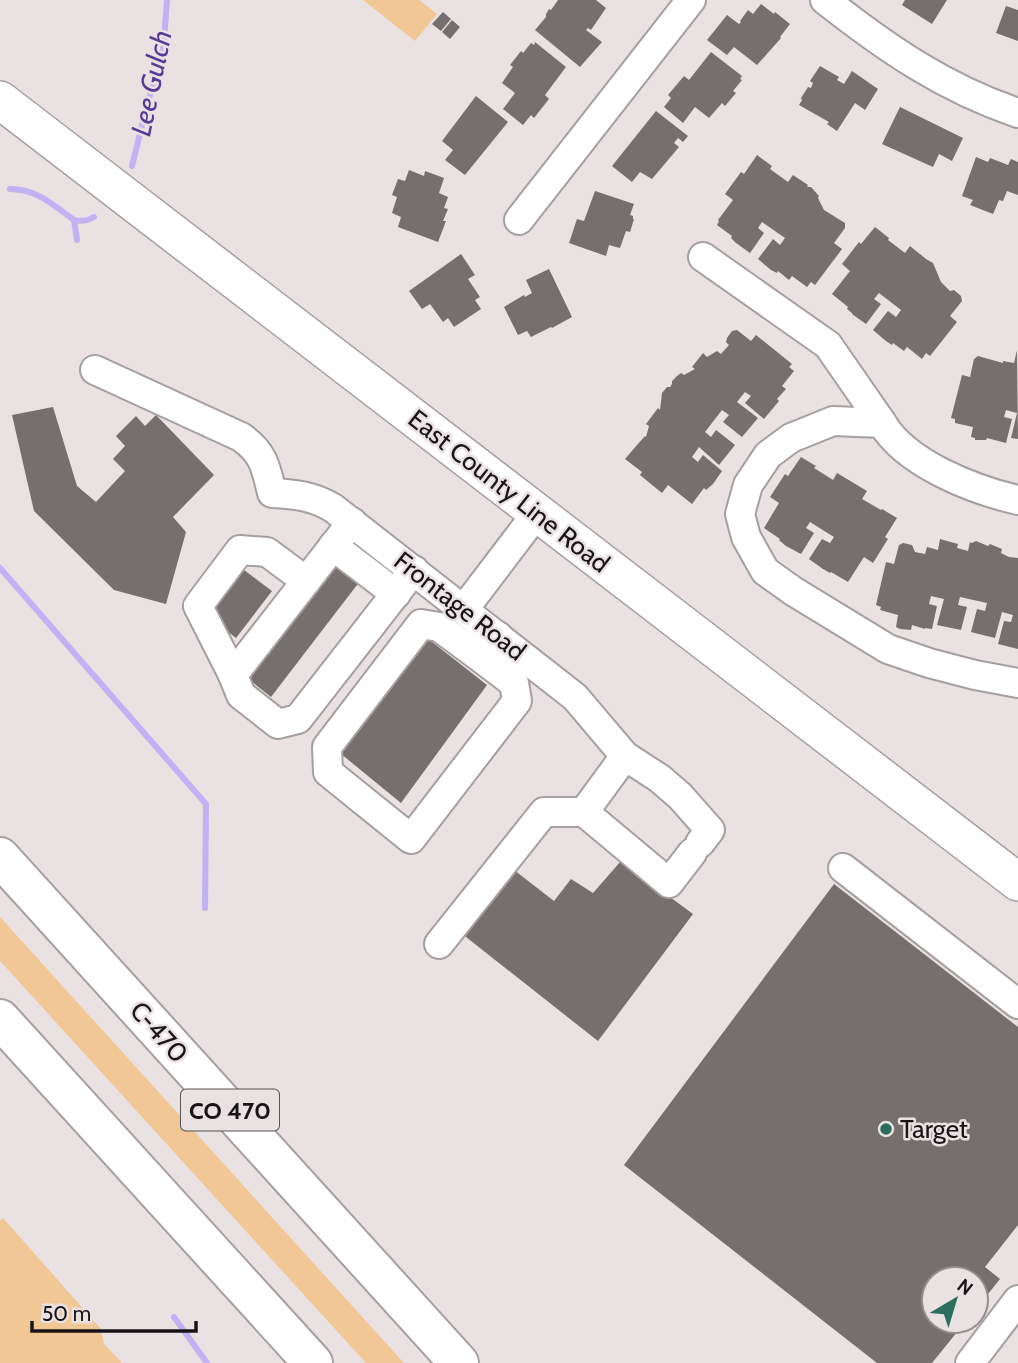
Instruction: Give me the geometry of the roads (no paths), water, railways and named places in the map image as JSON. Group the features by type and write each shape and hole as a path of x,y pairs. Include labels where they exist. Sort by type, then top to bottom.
{"highway":[{"name":"C-470","path":"0,857 460,1363"},
{"path":"0,1019 313,1363"},
{"path":"225,1265 256,1319 294,1363"}],"main road":[{"name":"East County Line Road","path":"0,100 1018,883"}],"street":[{"path":"519,220 691,0"},
{"path":"825,0 913,64 971,94 1018,113"},
{"path":"703,257 828,345 886,429 904,448 969,486 1018,500"},
{"name":"Frontage Road","path":"95,370 242,437 262,457 272,493 306,496 325,503 352,522 575,696 625,756 659,778 680,796 710,830 669,883 584,812"},
{"path":"882,423 833,421 791,438 768,455 748,485 740,514 746,537 765,571 888,649 964,672 1018,683"},
{"path":"464,609 537,513"},
{"path":"233,675 352,522"},
{"path":"333,545 396,594"},
{"path":"306,581 267,552 240,550 198,606 241,695 278,724 298,719 414,570"},
{"path":"421,624 439,626 481,658 514,683 517,701 411,839 328,772 327,747 421,624"},
{"path":"481,658 498,636"},
{"path":"439,944 544,812 584,812 625,756"},
{"path":"843,868 1018,1004"},
{"path":"970,1363 1018,1300"}],"waterway":[{"name":"Lee Gulch","path":"132,166 163,54 167,0"},
{"name":"Lee Gulch","path":"10,189 37,195 74,220 84,221 94,217"},
{"name":"Lee Gulch","path":"74,220 77,240"},
{"path":"0,568 206,804 205,908"},
{"path":"174,1317 207,1363"}],"place":[{"name":"Target","path":"886,1129"}]}
